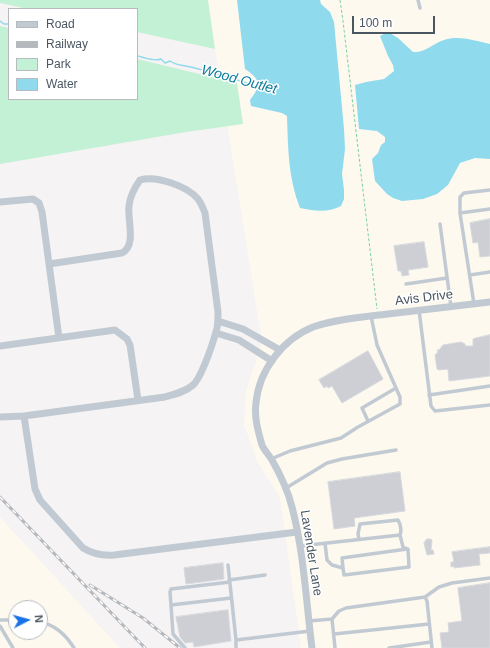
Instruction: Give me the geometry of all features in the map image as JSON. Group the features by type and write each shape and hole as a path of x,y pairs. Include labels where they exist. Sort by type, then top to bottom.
{"street":[{"path":"0,417 24,416 165,397 178,393 194,384 200,376 216,333 218,312 205,213 202,205 191,193 173,184 153,178 140,180 136,186 129,206 130,239 126,251 122,253 49,264"},
{"path":"0,202 33,199 39,203 42,212 59,338"},
{"name":"Avis Drive","path":"362,318 490,302"},
{"name":"Lavender Lane","path":"312,648 300,546 292,506 271,459 263,446 256,425 256,403 260,382 272,361 280,350 296,336 313,327 362,318"},
{"path":"218,321 243,329 280,350"},
{"path":"0,346 115,330 121,333 130,345 138,400"},
{"path":"216,333 239,340 272,361"},
{"path":"24,416 36,494 83,548 88,551 97,554 114,556 297,532"}],"lane":[{"path":"418,0 420,8"},
{"path":"474,304 460,213 460,197 464,193 490,190"},
{"path":"460,213 490,209"},
{"path":"440,224 450,307"},
{"path":"470,275 490,272"},
{"path":"406,284 447,278"},
{"path":"419,310 431,406 435,411 490,405"},
{"path":"271,459 290,451 341,438 368,421 400,404 400,397 377,345 375,316"},
{"path":"429,395 490,386"},
{"path":"368,421 362,408 396,388"},
{"path":"285,488 327,463 396,450"},
{"path":"358,540 360,524 384,520 398,520 401,524 402,532 400,535 403,546 408,548"},
{"path":"300,546 400,535"},
{"path":"325,543 327,560 332,565 343,568"},
{"path":"408,548 409,567 344,575 342,558 408,548"},
{"path":"228,565 236,648"},
{"path":"185,648 173,634 171,589 265,575"},
{"path":"309,622 332,619 339,611 346,608 425,597 439,587 452,583 490,578"},
{"path":"425,597 432,648"},
{"path":"171,605 231,598"},
{"path":"332,619 335,648"},
{"path":"334,634 429,624"},
{"path":"48,625 59,630 66,636 74,648"},
{"path":"0,626 13,648"},
{"path":"236,640 310,631"},
{"path":"389,648 431,642"}],"path":[{"path":"340,0 375,316"}],"shaded area":[{"path":"208,0 490,0 490,648 301,648 280,497 258,463 244,425 246,391 262,342"},
{"path":"0,517 120,648 0,648"}],"green space":[{"path":"0,0 208,0 215,49 138,32 138,8 23,8 0,3"},
{"path":"0,26 8,28 8,100 138,100 138,59 237,83 243,124 186,132 0,164"}],"water":[{"path":"237,0 320,0 321,4 330,12 334,22 344,129 345,149 342,174 344,199 341,206 331,210 321,211 300,208 291,174 288,151 287,116 282,113 251,106 250,100 254,95 258,83 254,76 245,69"},
{"path":"388,32 398,38 413,52 425,50 444,40 455,38 490,44 490,159 475,158 460,163 448,185 437,194 423,199 402,201 393,198 387,194 375,181 372,159 378,153 381,145 385,142 385,137 377,131 359,129 355,85 384,79 394,71 393,65 380,36"}],"building":[{"path":"490,219 490,256 480,257 478,242 473,243 470,223"},
{"path":"424,242 428,267 408,270 409,275 402,276 401,271 398,271 394,246"},
{"path":"490,335 490,376 449,381 448,369 437,369 435,355 438,352 437,350 439,350 443,345 461,342 465,344 465,346 473,346 473,339"},
{"path":"368,351 383,379 342,403 332,386 328,388 327,386 324,388 319,380"},
{"path":"400,472 405,511 354,518 355,526 334,529 328,482"},
{"path":"427,539 431,539 432,541 431,550 433,550 434,554 427,555 424,543"},
{"path":"490,547 490,553 479,554 480,565 454,568 454,566 451,567 451,562 454,562 452,552"},
{"path":"223,563 224,579 186,584 184,568"},
{"path":"490,583 490,648 442,648 440,633 449,632 448,623 462,621 458,588"},
{"path":"228,610 231,641 194,647 193,642 185,643 180,637 176,617"}],"waterway":[{"name":"Wood Outlet","path":"0,21 4,24 8,24"},
{"name":"Wood Outlet","path":"138,56 152,60 161,59 165,63 170,61 178,65 217,74 258,87"}],"railway":[{"path":"0,497 145,648"},
{"path":"90,585 143,618 180,648"}]}
